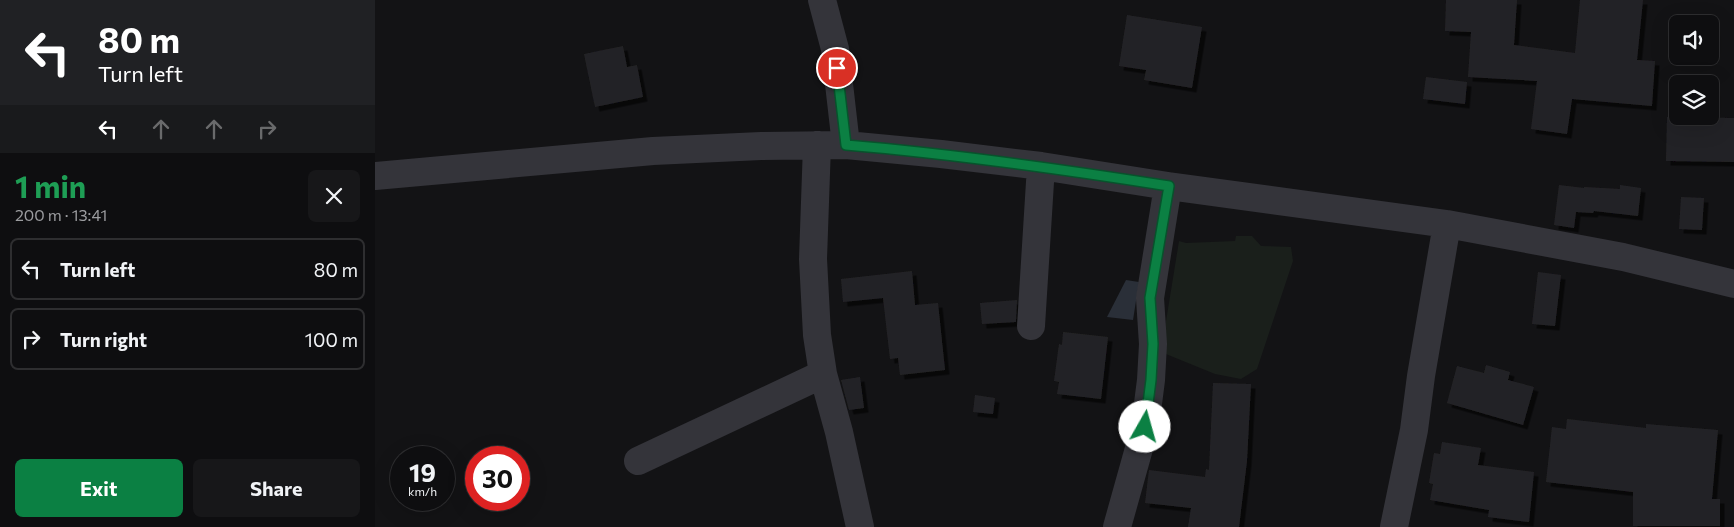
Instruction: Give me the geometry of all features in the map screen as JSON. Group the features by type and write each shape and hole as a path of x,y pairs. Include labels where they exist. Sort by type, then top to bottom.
{"street":[{"path":"822,0 835,49 846,145"},
{"path":"375,176 653,151 846,145 1041,166 1169,186 1447,224 1623,256 1734,284"},
{"path":"817,146 813,259 817,335 823,374 839,432 860,527"},
{"path":"1031,326 1041,166"},
{"path":"1117,527 1145,427 1153,344 1150,298 1169,186"},
{"path":"1394,527 1415,430 1421,376 1447,224"},
{"path":"638,461 823,374"}],"shaded area":[{"path":"1236,236 1252,236 1261,246 1291,247 1293,261 1257,369 1241,379 1215,374 1161,352 1179,241 1186,243 1235,241"},
{"path":"1126,280 1139,282 1133,320 1107,317"}],"building":[{"path":"1446,0 1517,0 1514,45 1575,53 1580,0 1643,0 1637,60 1655,61 1652,106 1572,99 1567,134 1531,129 1537,81 1468,77 1471,32 1445,31"},
{"path":"1127,15 1202,27 1192,88 1144,80 1146,70 1119,66"},
{"path":"623,46 627,67 637,65 643,97 595,107 584,54"},
{"path":"1426,77 1467,82 1465,104 1423,99"},
{"path":"1667,117 1669,117 1669,125 1719,125 1719,118 1734,118 1734,162 1666,161"},
{"path":"1559,185 1620,189 1620,185 1641,188 1638,216 1594,211 1593,213 1576,212 1574,228 1554,225"},
{"path":"1681,197 1704,198 1702,230 1679,229"},
{"path":"912,271 915,305 938,303 945,370 900,375 898,358 890,359 883,298 843,302 841,279"},
{"path":"1538,272 1561,275 1555,326 1532,324"},
{"path":"1017,300 1016,322 982,324 980,303"},
{"path":"1063,332 1108,337 1101,399 1057,394 1059,382 1054,381 1059,344 1062,345"},
{"path":"1486,365 1510,372 1508,380 1534,387 1523,425 1447,403 1457,366 1484,373"},
{"path":"860,377 864,408 849,410 841,380"},
{"path":"1213,383 1251,384 1247,461 1239,527 1188,527 1191,508 1145,503 1149,470 1205,477 1206,469 1209,470"},
{"path":"975,395 995,398 993,414 973,412"},
{"path":"1567,419 1646,428 1646,424 1718,430 1712,499 1720,499 1720,526 1633,526 1633,492 1546,482 1552,427 1566,429"},
{"path":"1442,442 1481,448 1478,465 1534,472 1529,522 1488,517 1489,510 1430,500 1433,484 1429,483 1434,453 1440,454"}],"route":[{"path":"837,68 846,145 1024,164 1169,186 1150,298 1153,344 1145,427"}]}
